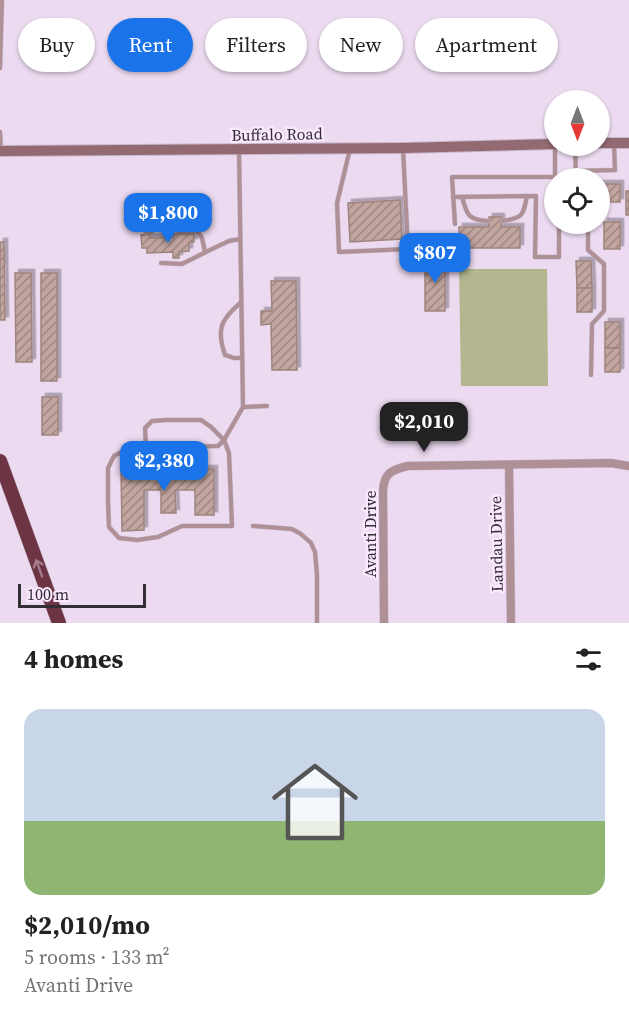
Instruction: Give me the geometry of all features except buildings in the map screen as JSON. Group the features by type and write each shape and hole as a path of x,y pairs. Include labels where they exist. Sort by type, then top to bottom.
{"highway":[{"path":"0,461 59,623"}],"main road":[{"path":"610,143 629,143"},
{"name":"Buffalo Road","path":"0,151 544,145"}],"street":[{"name":"Avanti Drive","path":"384,623 383,491 387,475 392,471 408,466 611,463 629,466"},
{"name":"Landau Drive","path":"509,465 511,623"}],"lane":[{"path":"0,68 2,0"},
{"path":"0,132 0,151"},
{"path":"610,170 615,170 614,143"},
{"path":"350,148 337,203 339,252 408,249 403,148"},
{"path":"146,447 145,428 152,421 201,420 212,427 224,441 229,453 232,526 182,526 158,537 137,540 119,538 109,527 108,468 114,456 129,448 218,446 224,441 243,407 239,149"},
{"path":"455,224 452,177 544,178"},
{"path":"502,220 517,219 524,211 527,196"},
{"path":"453,197 536,196 535,257 559,257 559,234"},
{"path":"462,197 467,214 476,220 488,220"},
{"path":"160,224 194,227 202,238 205,252"},
{"path":"588,234 588,250 604,264 604,310 592,324 591,375"},
{"path":"161,263 182,264 229,241 240,239"},
{"path":"241,302 228,314 222,326 220,341 225,355 242,358"},
{"path":"243,407 267,406"},
{"path":"253,526 292,529 310,543 315,552 317,623"}],"green space":[{"path":"459,269 547,269 548,386 461,386"}]}
